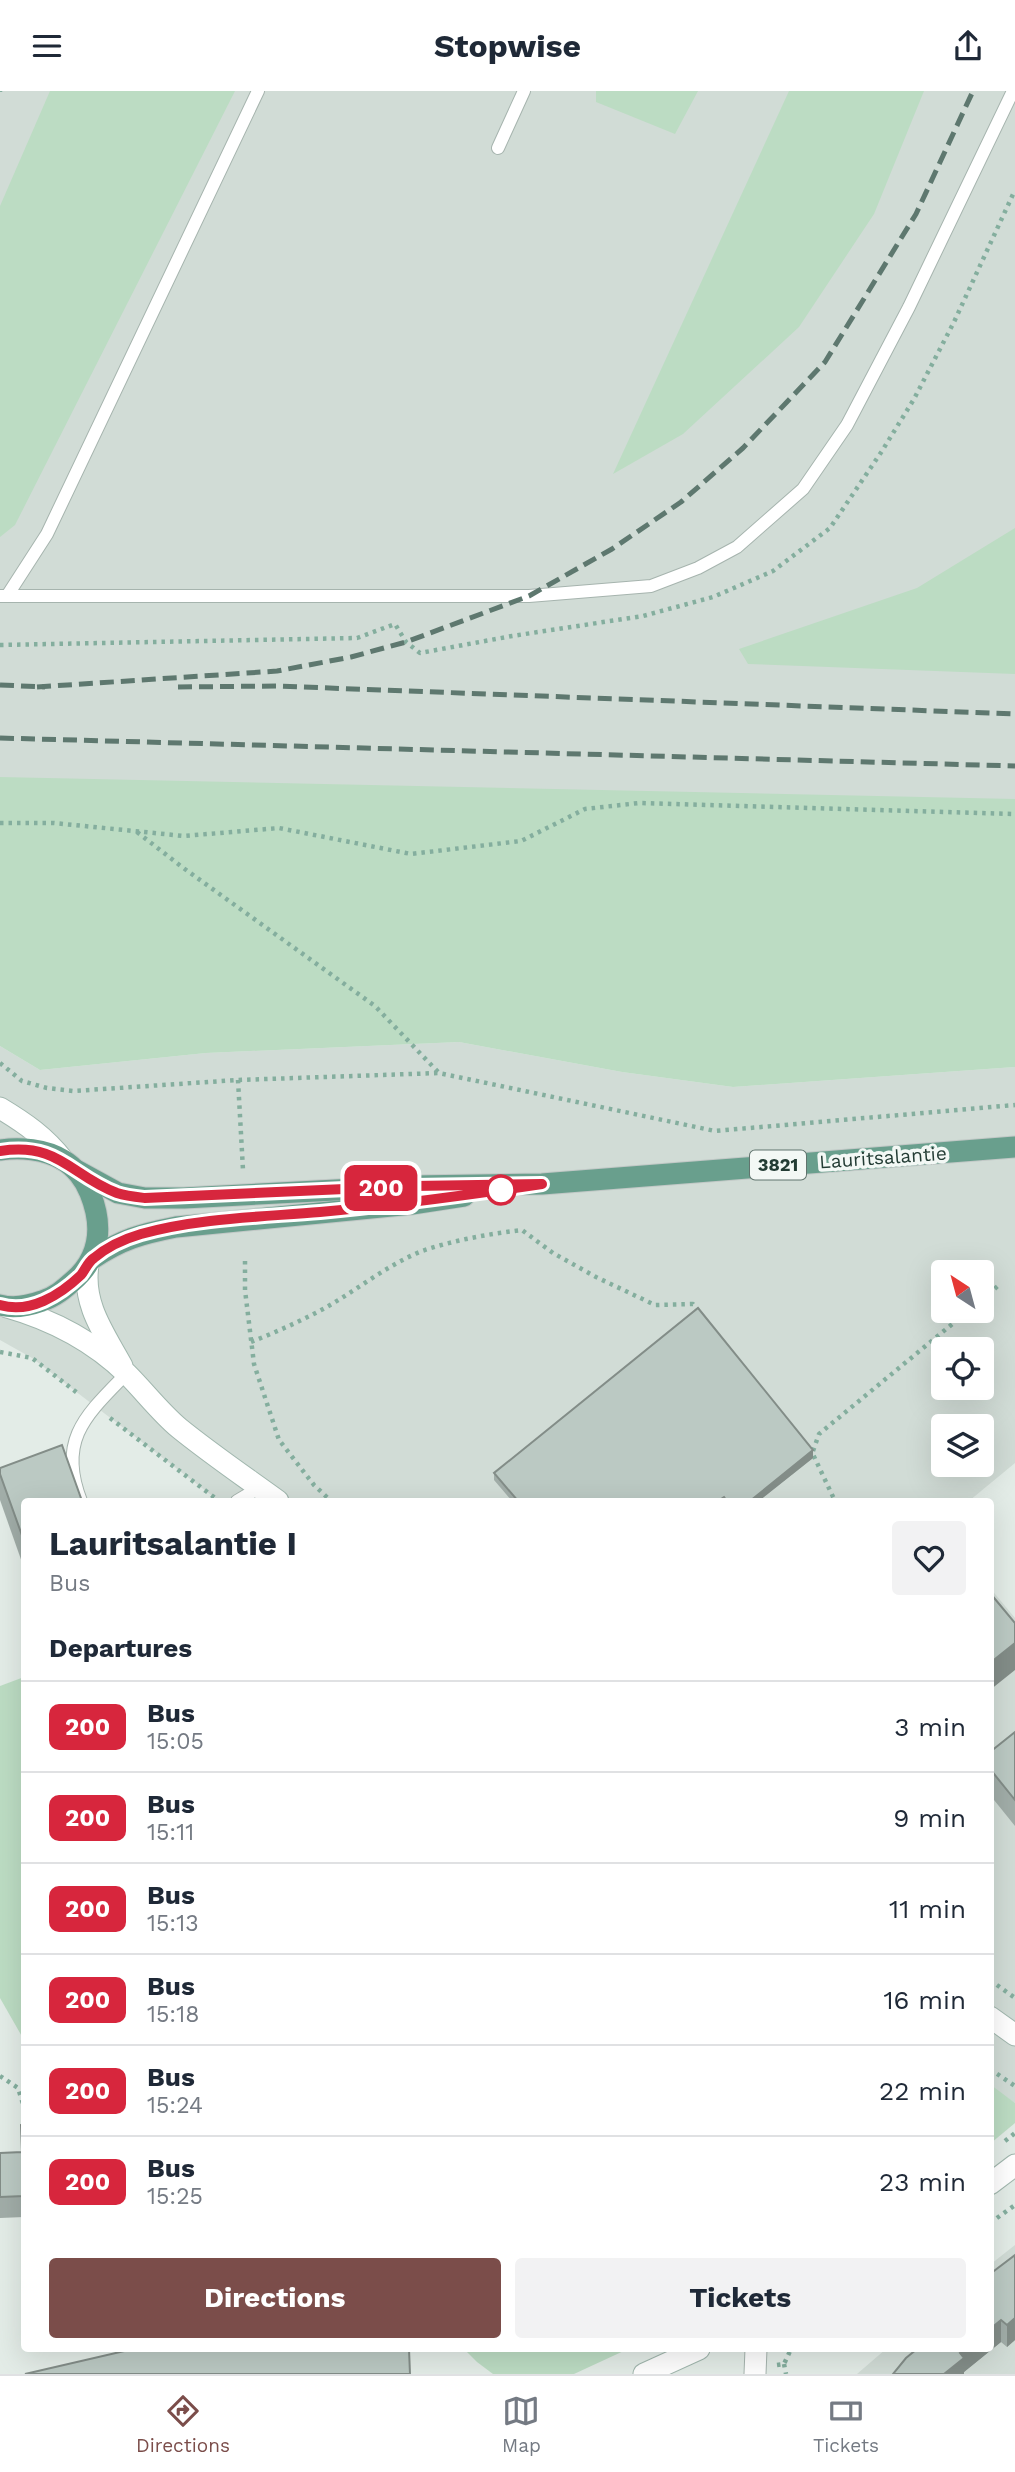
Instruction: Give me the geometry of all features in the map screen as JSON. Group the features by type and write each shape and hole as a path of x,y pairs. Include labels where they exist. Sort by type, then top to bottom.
{"main road":[{"name":"Lauritsalantie","path":"0,1150 43,1151 118,1193 145,1198 413,1186 542,1184 1015,1147"},
{"path":"70,1165 88,1187 95,1207 99,1229 90,1262"},
{"name":"Lauritsalantie","path":"4,1306 28,1306 49,1299 117,1242 141,1234 176,1227 412,1204 542,1184"}],"street":[{"path":"0,1108 26,1123 47,1140 70,1165"},
{"path":"90,1262 85,1282 87,1296 126,1374"},
{"path":"4,1306 58,1324 83,1340 126,1374 178,1427 274,1498"},
{"path":"994,2020 1015,2035"},
{"path":"994,2181 1015,2165"},
{"path":"644,2374 692,2352"},
{"path":"755,2374 756,2352"}],"lane":[{"path":"4,596 47,534 258,91"},
{"path":"498,148 524,91"},
{"path":"4,596 529,596 650,586 698,568 737,547 803,489 847,425 909,307 1013,91"},
{"path":"80,1498 65,1454 94,1406 126,1374"},
{"path":"242,1498 259,1488"}],"path":[{"path":"0,645 357,638 395,624 407,642 420,653 643,616 713,597 772,571 830,528 882,451 914,399 954,322 1015,190"},
{"path":"0,823 54,823 184,836 279,828 411,854 521,841 585,809 639,803 1015,814"},
{"path":"137,831 375,1006 439,1073"},
{"path":"0,1063 22,1081 73,1091 238,1080 439,1073 715,1131 1015,1105"},
{"path":"238,1080 243,1170"},
{"path":"251,1342 325,1308 376,1275 420,1252 442,1245 522,1230 553,1253 631,1294 655,1305 693,1304 701,1314"},
{"path":"245,1261 254,1364 279,1440 314,1485 328,1498"},
{"path":"994,1289 1000,1284"},
{"path":"834,1498 811,1449 819,1434 953,1323"},
{"path":"0,1352 32,1358 215,1498"},
{"path":"994,1983 1015,1998"},
{"path":"994,2072 1015,2086"},
{"path":"0,2076 18,2088 21,2098"},
{"path":"994,2220 1015,2205"},
{"path":"784,2364 786,2374"}],"shaded area":[{"path":"0,91 1015,91 1015,800 0,787"},
{"path":"459,1042 622,1072 733,1087 1015,1067 1015,1463 973,1498 215,1498 32,1358 0,1340 0,1046 40,1070 206,1053"},
{"path":"994,1593 1015,1618 1015,2103 994,2089"},
{"path":"1015,2245 1015,2374 857,2374 883,2352 994,2352 994,2262"}],"green space":[{"path":"50,91 235,91 15,525 0,537 0,206"},
{"path":"596,91 698,91 675,134 596,102"},
{"path":"789,91 924,91 874,214 799,327 683,434 613,474"},
{"path":"1015,528 1015,674 748,664 739,649 917,588"},
{"path":"0,777 1015,799 1015,1067 733,1087 622,1072 459,1042 206,1053 40,1070 0,1046"},
{"path":"21,1678 21,2035 0,1998 0,1686"},
{"path":"994,2087 1015,2103 1015,2123 994,2140"},
{"path":"467,2352 622,2352 574,2374 493,2374"}],"building":[{"path":"698,1308 813,1450 754,1498 515,1498 494,1473"},
{"path":"62,1445 81,1498 21,1498 21,1533 0,1468"},
{"path":"994,1598 1015,1623 1015,1643 994,1660"},
{"path":"1015,1732 1015,1800 994,1774 994,1749"},
{"path":"21,2152 21,2196 0,2197 0,2153"},
{"path":"1015,2255 1015,2318 1007,2325 1001,2320 994,2326 994,2271"},
{"path":"120,2352 409,2352 410,2374 25,2374"},
{"path":"913,2352 962,2352 964,2358 944,2374 893,2374"}],"railway":[{"path":"37,687 277,671 351,657 406,642 529,596 612,549 681,502 743,448 825,362 916,214 973,91"},
{"path":"0,685 45,687"},
{"path":"178,687 276,686 1015,714"},
{"path":"0,738 1015,766"}],"bus line":[{"name":"200","path":"0,1151 43,1151 118,1193 145,1198 413,1186 542,1184 412,1204 220,1221 141,1234 117,1242 92,1259 82,1273 49,1299 28,1306 0,1305"}]}
